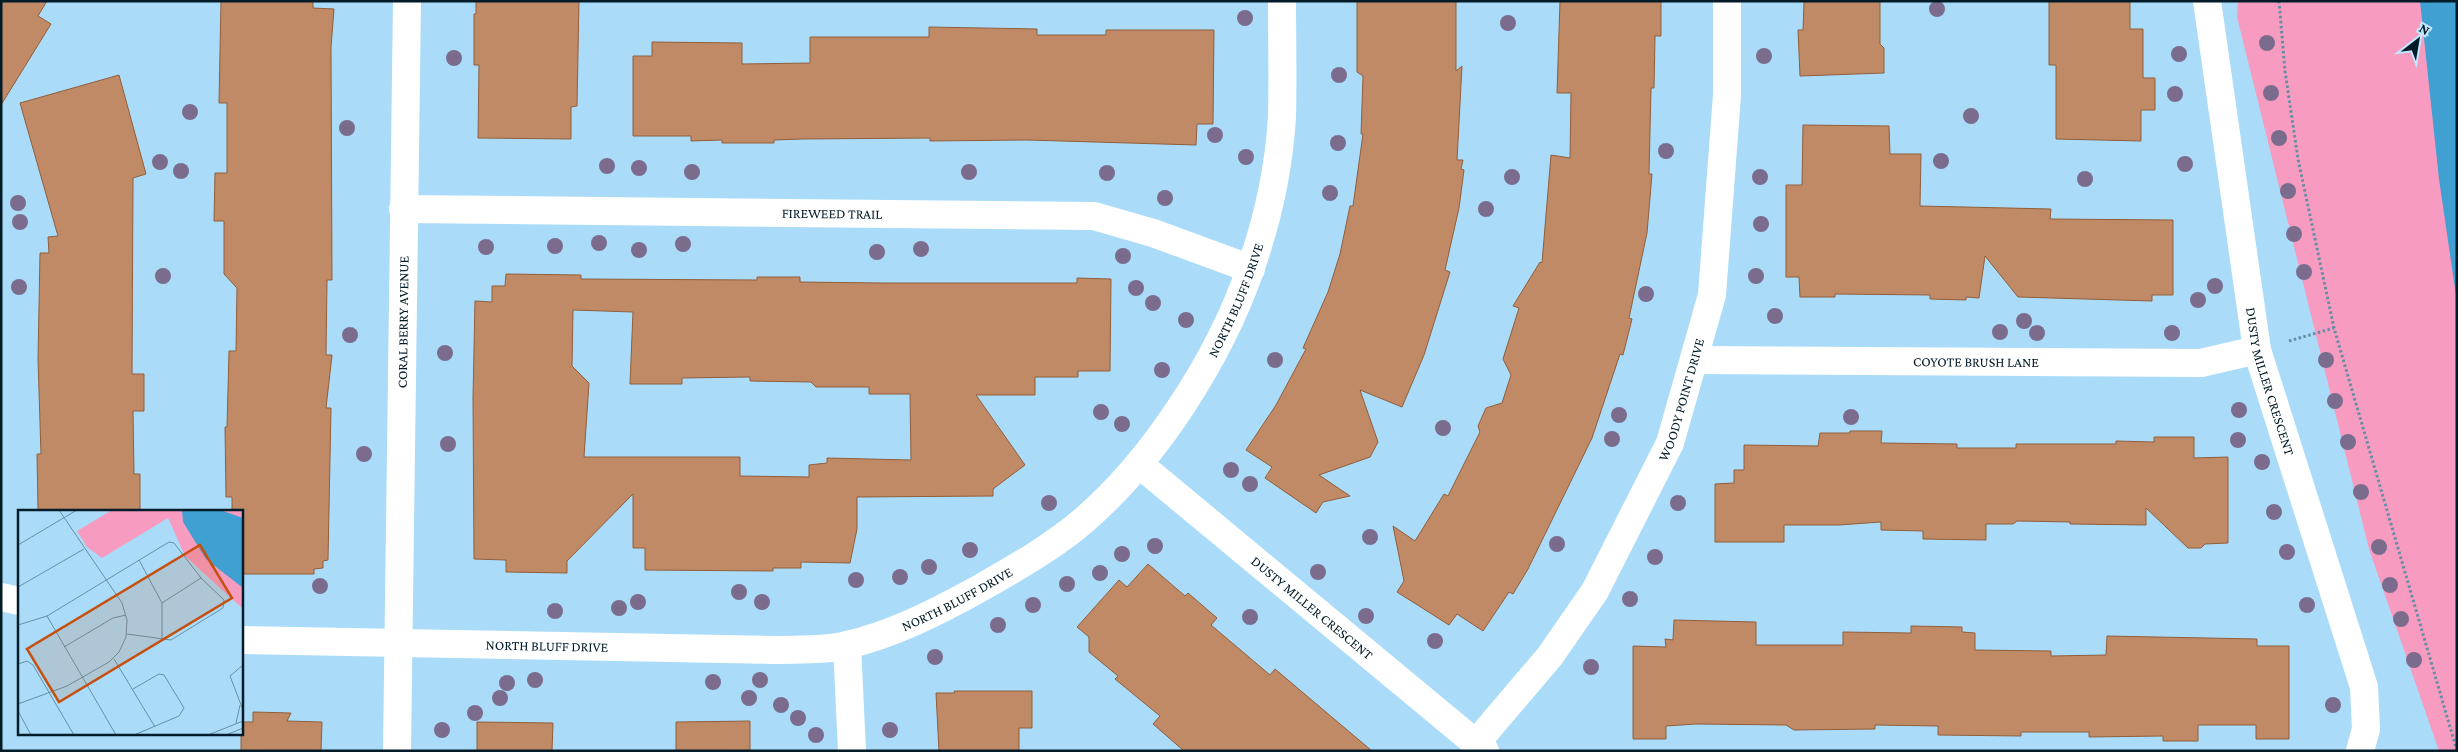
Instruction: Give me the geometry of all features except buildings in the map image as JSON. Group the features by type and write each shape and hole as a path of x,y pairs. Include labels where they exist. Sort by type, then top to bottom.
{"street":[{"name":"CORAL BERRY AVENUE","path":"397,751 407,1"},
{"name":"NORTH BLUFF DRIVE","path":"242,640 774,650 847,645 942,609 1022,565 1082,522 1112,494 1139,464 1175,414 1204,368 1230,320 1251,269 1267,208 1279,146 1282,117 1282,1"},
{"name":"WOODY POINT DRIVE","path":"1480,747 1550,656 1594,590 1670,443 1712,295 1727,95 1727,1"},
{"name":"DUSTY MILLER CRESCENT","path":"2208,1 2257,350 2364,688 2366,729 2360,751"},
{"name":"FIREWEED TRAIL","path":"403,209 1094,216 1153,233 1251,269"},
{"name":"COYOTE BRUSH LANE","path":"1695,360 2201,363 2257,350"},
{"name":"DUSTY MILLER CRESCENT","path":"1139,464 1480,747"},
{"path":"1,597 18,601"},
{"path":"847,645 852,751"}],"path":[{"path":"2279,1 2285,71 2298,159 2334,328 2457,751"},
{"path":"2257,350 2334,328"}],"shaded area":[{"path":"2238,1 2457,1 2457,751 2439,751 2369,549 2237,17"}],"water":[{"path":"2420,1 2457,1 2457,302 2439,179"}]}
